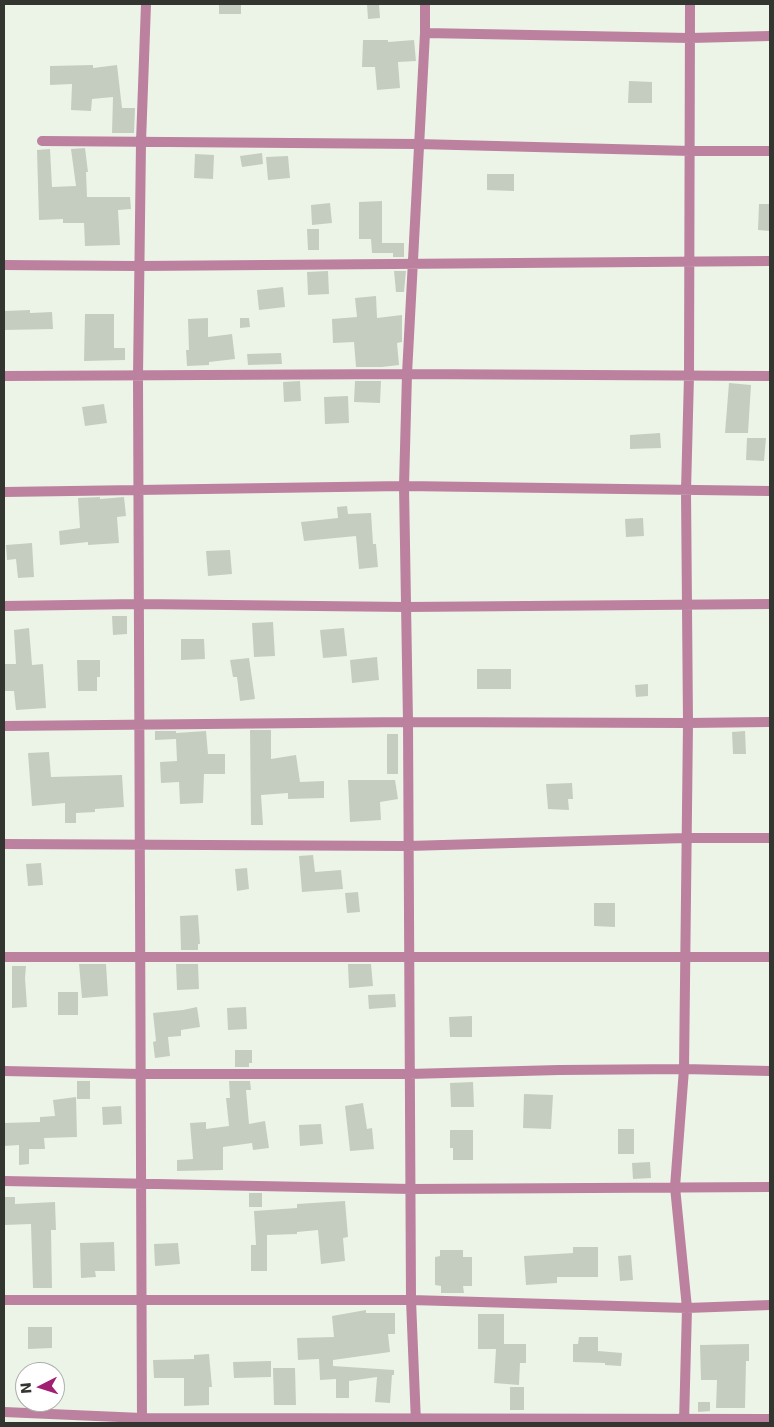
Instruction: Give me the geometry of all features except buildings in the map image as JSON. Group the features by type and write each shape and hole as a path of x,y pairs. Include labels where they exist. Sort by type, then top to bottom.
{"street":[{"path":"142,1421 140,1300 138,376 141,142 146,4"},
{"path":"416,1420 411,1300 408,722 404,486 407,374 425,4"},
{"path":"684,1421 686,1308 675,1187 684,1069 686,957 688,604 686,491 690,4"},
{"path":"425,33 690,38 770,36"},
{"path":"42,141 418,144 690,151 770,151"},
{"path":"4,265 139,266 770,261"},
{"path":"4,376 407,374 770,376"},
{"path":"4,492 404,486 770,491"},
{"path":"4,606 138,604 406,606 770,604"},
{"path":"4,726 408,722 770,722"},
{"path":"4,844 408,846 686,838 770,838"},
{"path":"4,957 770,957"},
{"path":"4,1071 140,1074 409,1074 559,1070 684,1069 770,1071"},
{"path":"4,1181 411,1188 770,1187"},
{"path":"4,1300 411,1300 686,1308 770,1305"},
{"path":"4,1412 142,1421 684,1421 770,1419"}]}
